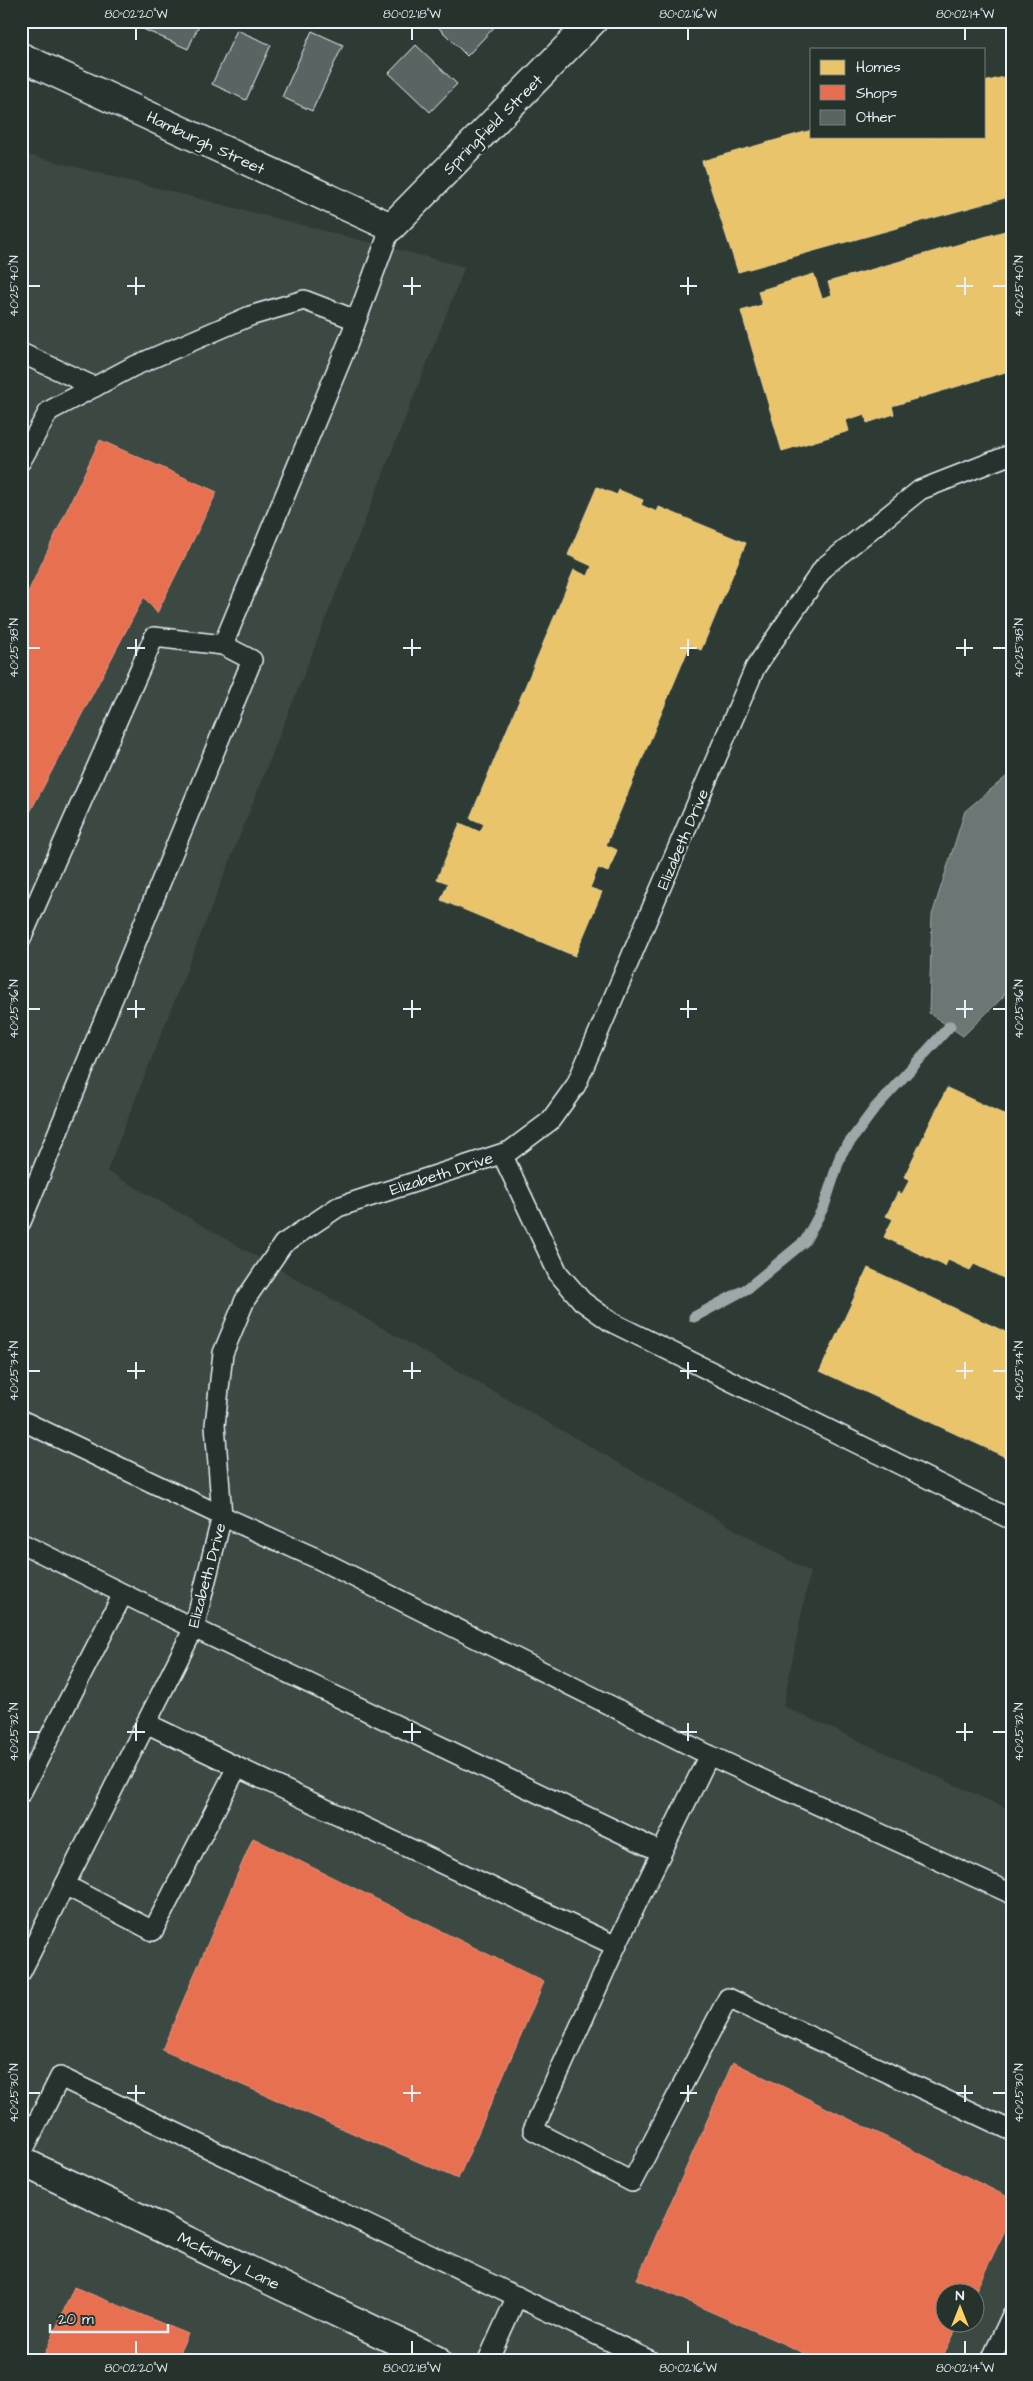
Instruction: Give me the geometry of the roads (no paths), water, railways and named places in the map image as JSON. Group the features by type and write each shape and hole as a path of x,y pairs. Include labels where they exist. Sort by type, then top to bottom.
{"street":[{"name":"Springfield Street","path":"391,227 593,21"},
{"name":"Hamburgh Street","path":"21,57 391,227"},
{"name":"McKinney Lane","path":"21,2161 436,2360"}],"lane":[{"path":"223,645 356,320 391,227"},
{"path":"21,461 49,411 132,367 250,316 304,300 356,320"},
{"path":"21,352 94,387"},
{"name":"Elizabeth Drive","path":"21,1972 194,1628 222,1516 215,1425 223,1353 245,1300 284,1244 338,1207 510,1151 550,1122 576,1085 755,668 824,567 920,490 1012,454"},
{"path":"21,939 154,637 223,645 252,660 21,1222"},
{"path":"502,1154 558,1273 582,1301 611,1322 1012,1520"},
{"path":"21,1420 222,1516 316,1558 709,1755 1012,1894"},
{"path":"21,1543 123,1594 661,1852"},
{"path":"21,1793 123,1594"},
{"path":"146,1723 237,1768 616,1946"},
{"path":"709,1755 616,1946 533,2130 632,2182 728,1998 1012,2131"},
{"path":"65,1885 153,1931 237,1768"},
{"path":"21,2155 60,2077 649,2360"},
{"path":"488,2360 517,2296"},
{"path":"991,2360 1012,2316"}],"waterway":[{"path":"694,1317 748,1288 805,1241 824,1206 841,1154 875,1108 950,1026"}]}
